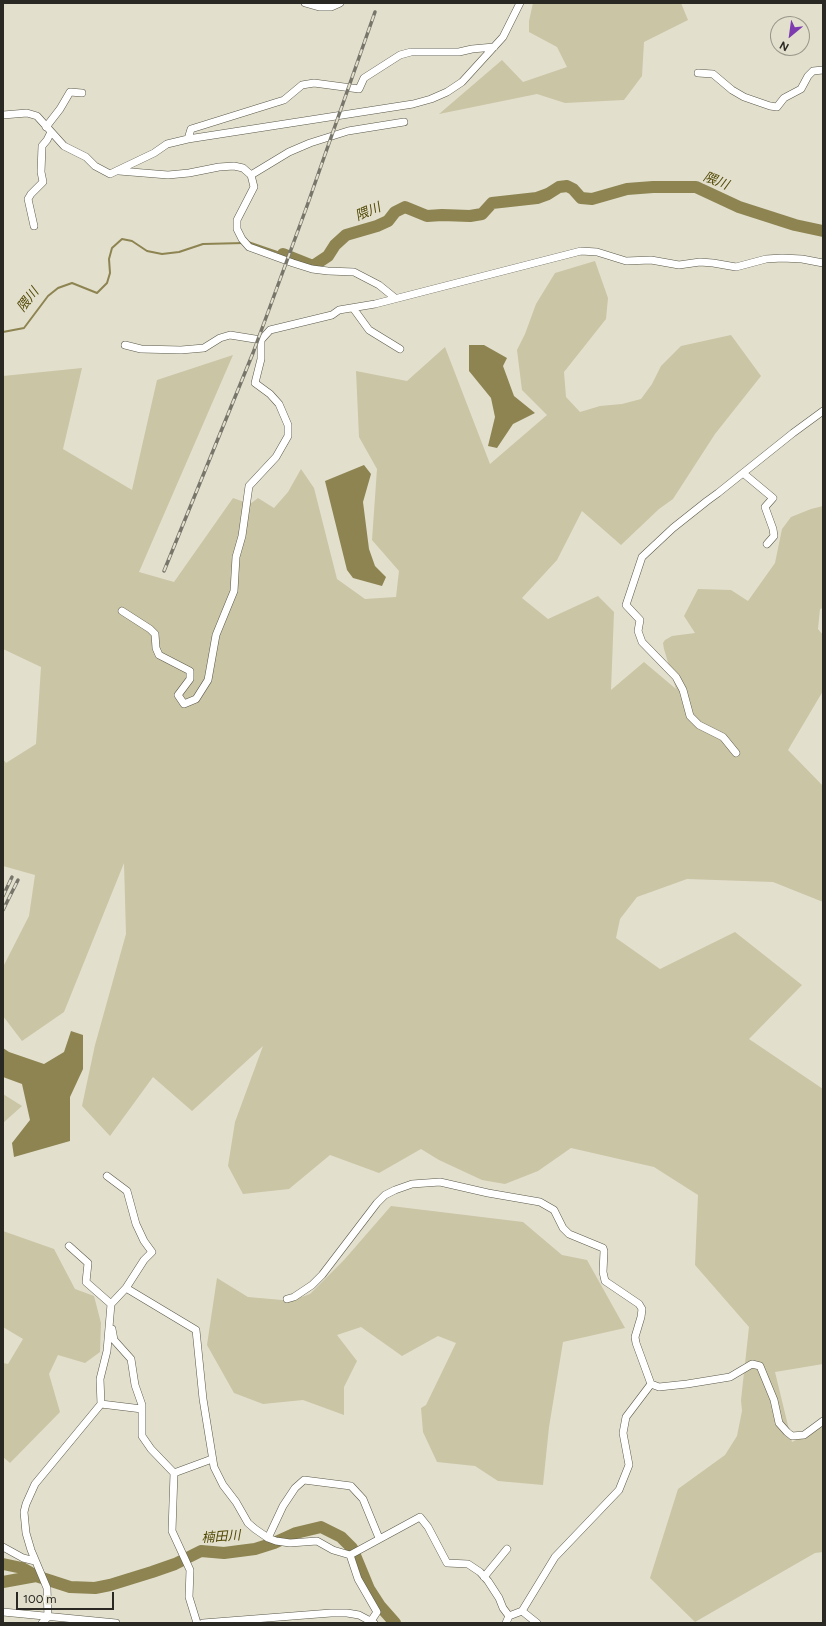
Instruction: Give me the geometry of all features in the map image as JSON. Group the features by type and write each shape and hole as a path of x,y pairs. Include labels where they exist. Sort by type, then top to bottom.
{"street":[{"path":"305,3 319,7 331,7 340,3"},
{"path":"3,115 27,113 37,116 64,146 86,157 95,166 110,174 154,154 167,144 188,139 413,104 431,99 447,92 462,82 506,33 520,3"},
{"path":"188,139 191,129 284,100 302,85 314,83 359,89 364,78 400,55 411,52 459,52 494,47"},
{"path":"698,73 713,74 732,90 744,97 777,107 784,98 801,89 808,76 813,71 823,70"},
{"path":"34,226 28,199 43,182 41,172 42,146 47,140 48,129 70,92 82,93"},
{"path":"251,175 289,152 310,143 348,131 404,122"},
{"path":"117,171 168,175 234,166 243,168 251,175 254,187 237,220 237,229 242,239 249,247 312,269 354,272 379,285 395,298"},
{"path":"122,611 150,629 155,634 156,648 159,655 190,670 190,678 178,695 184,704 196,699 208,680 216,635 234,591 236,557 242,536 248,486 276,457 288,436 288,425 279,404 270,394 255,382 261,359 261,340 270,330 332,315 339,310 395,298 581,251 596,252 626,261 651,260 679,265 700,262 736,267 766,259 782,258 802,259 823,263"},
{"path":"353,308 369,330 400,349"},
{"path":"125,345 141,349 181,350 204,348 220,338 230,335 261,340"},
{"path":"736,753 723,737 700,725 690,716 683,690 676,676 642,642 638,631 640,620 626,605 642,557 673,528 823,411"},
{"path":"743,473 773,498 764,507 774,529 774,536 767,544"},
{"path":"44,1619 47,1588 31,1550 24,1524 24,1512 35,1484 102,1404 100,1378 107,1351 111,1304 126,1288 144,1260 152,1252 144,1241 136,1224 127,1191 107,1176"},
{"path":"288,1299 306,1289 322,1275 377,1203 394,1190 412,1184 440,1182 488,1193 540,1202 554,1210 563,1228 569,1234 603,1248 603,1272 606,1281 639,1304 642,1309 635,1337 651,1384 659,1387 730,1377 752,1364 760,1366 774,1400 779,1423 787,1432 792,1436 804,1434 823,1421"},
{"path":"69,1246 88,1263 86,1282 111,1304"},
{"path":"126,1288 196,1330 203,1399 212,1459 219,1478 236,1502 248,1523 255,1529 268,1538 283,1543 317,1541 324,1543 333,1550 353,1553 420,1516 428,1527 447,1563 468,1564 484,1577 499,1598 503,1608 509,1616"},
{"path":"110,1323 114,1340 131,1359 135,1385 142,1406 142,1436 151,1449 174,1473 172,1531 190,1570 189,1597 197,1623"},
{"path":"506,1623 509,1616 522,1610 555,1557 619,1490 628,1465 623,1433 626,1417 632,1407 651,1384"},
{"path":"102,1404 142,1409"},
{"path":"174,1473 212,1459"},
{"path":"268,1538 283,1506 294,1488 304,1480 351,1486 363,1499 379,1538"},
{"path":"3,1547 24,1558 35,1561"},
{"path":"484,1577 507,1549"},
{"path":"202,1623 268,1621 331,1613 359,1615 373,1622 377,1612 358,1578 353,1553"},
{"path":"522,1610 537,1623"},
{"path":"3,1612 44,1619 116,1623"}],"shaded area":[{"path":"533,3 681,3 688,20 644,42 642,76 624,100 565,103 537,94 439,114 502,60 523,82 567,67 557,47 529,32 529,21"},
{"path":"595,261 608,298 606,319 564,372 566,397 580,412 600,406 622,404 641,399 652,384 661,366 681,346 731,335 761,376 715,434 673,499 659,509 621,545 582,511 557,560 522,598 548,619 598,596 614,612 611,690 644,662 676,689 663,643 672,636 695,633 684,616 698,589 731,590 748,601 775,563 782,529 791,517 823,506 823,608 820,609 818,629 823,635 823,691 788,750 823,786 823,902 773,882 687,879 637,897 620,919 616,938 660,969 735,932 802,985 749,1039 823,1089 823,1364 775,1372 792,1442 823,1426 823,1552 815,1553 695,1622 650,1578 678,1489 725,1455 737,1436 742,1411 741,1400 749,1327 695,1265 698,1195 654,1167 571,1148 538,1171 505,1184 482,1180 439,1160 421,1149 379,1173 330,1155 289,1189 243,1194 228,1166 235,1122 263,1046 192,1111 153,1077 110,1136 82,1106 95,1045 126,934 124,863 64,1012 22,1041 3,1016 3,967 29,916 35,875 3,866 3,759 6,763 36,744 41,667 3,649 3,376 82,368 63,449 132,490 157,380 233,355 139,572 174,582 233,498 250,504 258,498 274,508 288,492 301,469 314,488 337,579 365,599 396,597 399,571 372,540 377,469 359,437 356,371 407,381 445,347 490,464 547,415 522,390 517,350 525,334 536,304 555,273"},
{"path":"469,345 484,345 507,358 503,366 514,396 535,413 513,424 497,448 488,446 495,417 491,398 469,371"},
{"path":"364,465 371,474 363,502 369,549 375,566 386,577 382,586 353,578 347,570 325,481"},
{"path":"71,1031 83,1035 83,1069 70,1097 70,1141 14,1157 12,1143 30,1120 22,1084 3,1077 3,1048 9,1052 44,1064 64,1052"},
{"path":"3,1094 22,1106 3,1123"},
{"path":"391,1206 523,1222 562,1255 587,1260 625,1328 563,1342 549,1427 543,1485 498,1481 475,1466 437,1462 423,1432 421,1408 426,1405 456,1343 438,1336 402,1356 361,1327 337,1335 357,1361 344,1387 344,1415 303,1400 263,1404 234,1393 207,1345 217,1278 248,1297 282,1300 299,1298 310,1294 344,1260"},
{"path":"3,1231 54,1249 75,1289 94,1296 101,1323 100,1352 85,1363 58,1355 49,1374 60,1412 10,1463 3,1457 3,1363 8,1364 23,1339 3,1327"}],"waterway":[{"name":"隈川","path":"283,254 313,266 328,256 335,245 346,235 377,226 388,221 395,212 405,207 427,216 470,216 482,214 492,203 537,198 548,194 559,187 567,186 573,189 581,198 592,199 627,189 653,187 696,187 739,207 795,225 823,231"},
{"name":"隈川","path":"3,332 24,328 48,296 58,288 72,283 97,293 107,283 110,273 109,259 112,248 122,239 132,241 147,251 162,254 179,252 203,244 244,243"},
{"name":"隈川","path":"248,242 283,254"},
{"name":"楠田川","path":"3,1582 36,1576 70,1587 95,1588 110,1585 175,1564 201,1551 224,1553 255,1549 274,1543 296,1533 321,1527 341,1537 352,1548 369,1589 380,1606 395,1623"},
{"path":"3,1564 22,1568 36,1576"}],"railway":[{"path":"164,571 253,353 307,206 375,12"},
{"path":"3,896 12,877"},
{"path":"3,910 18,880"}]}
